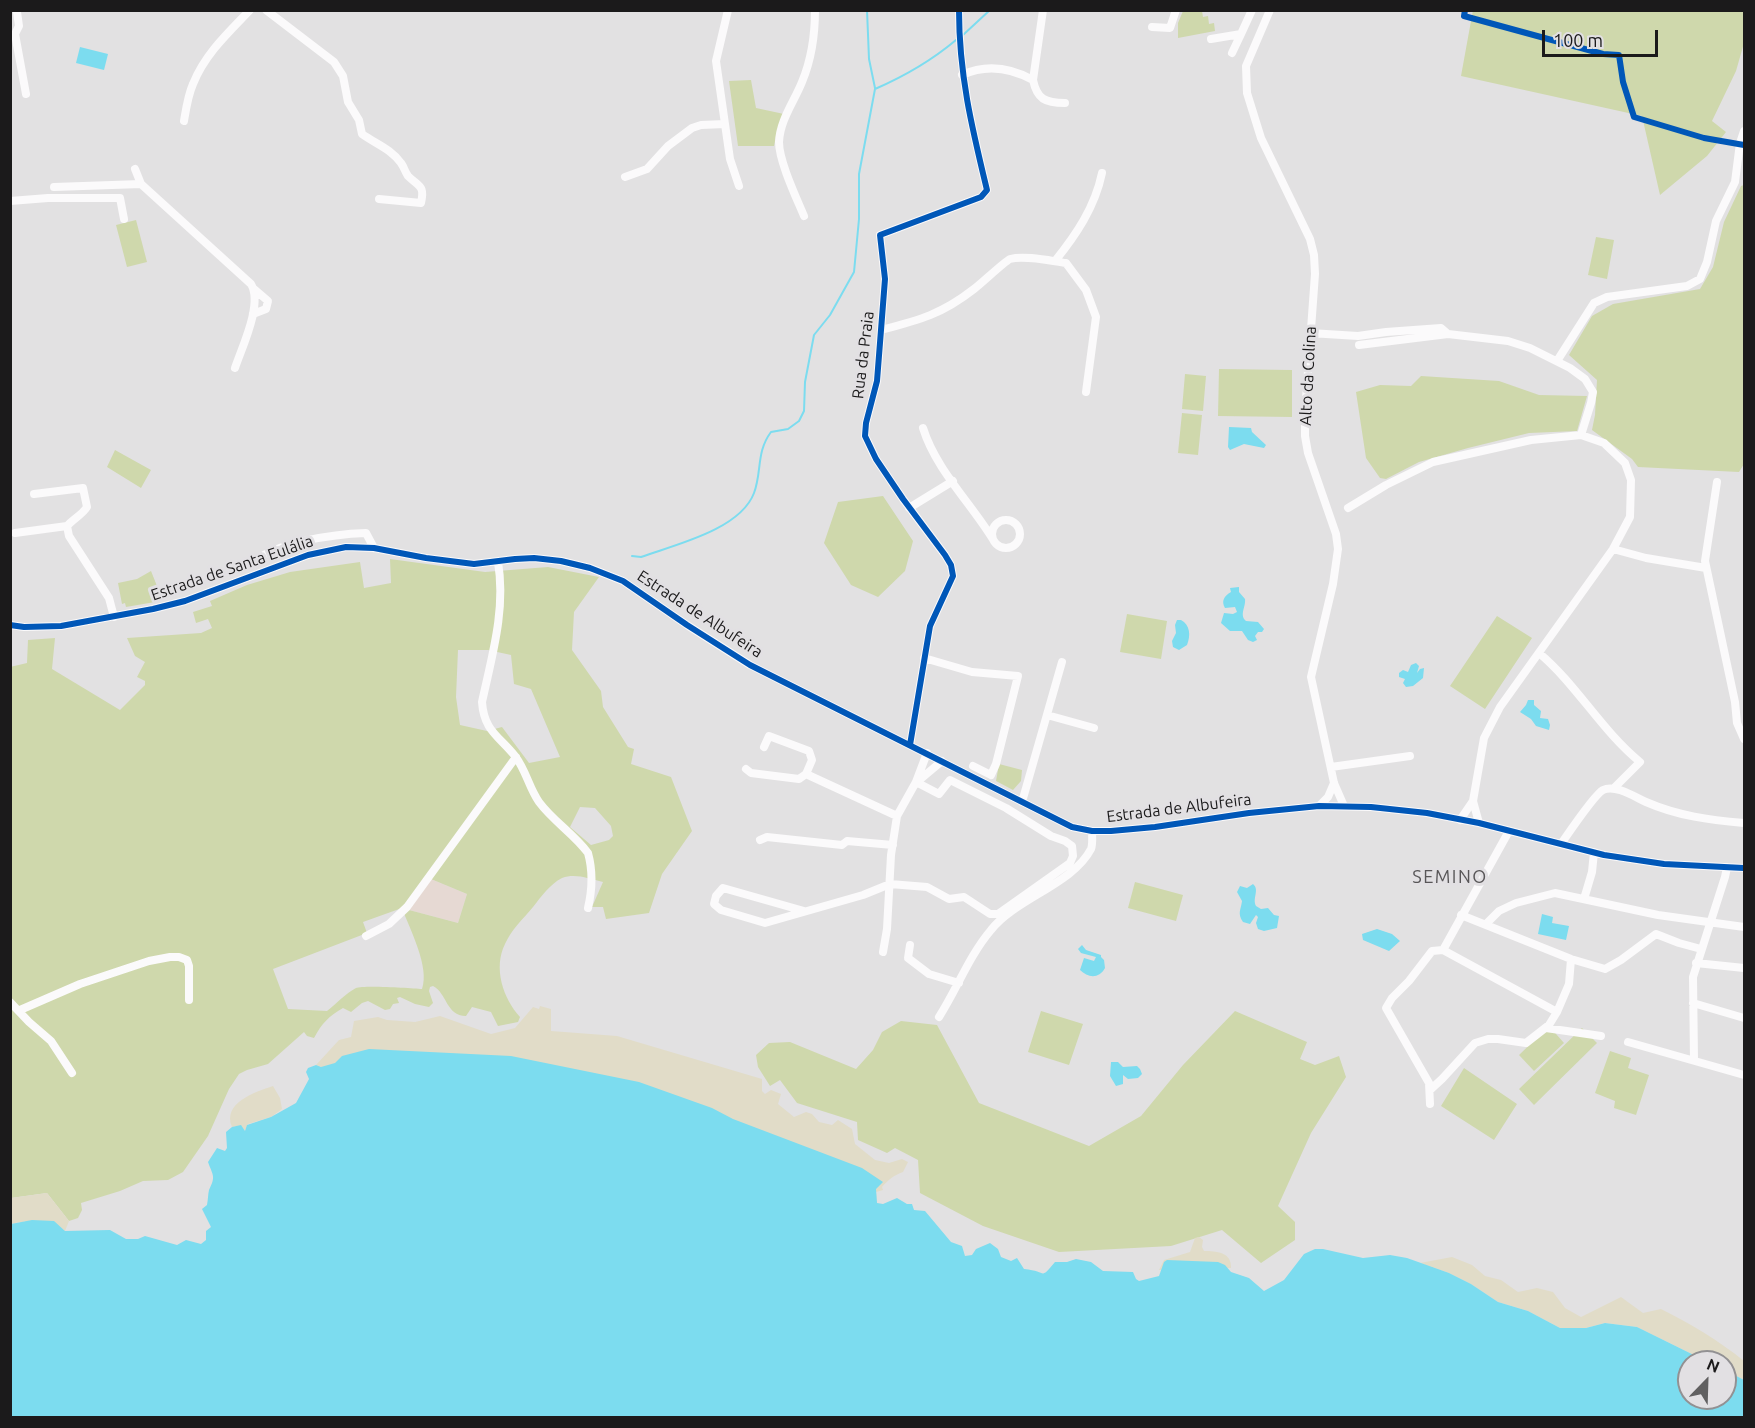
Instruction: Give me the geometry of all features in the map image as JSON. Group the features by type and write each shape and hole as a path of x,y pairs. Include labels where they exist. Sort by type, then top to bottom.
{"street":[{"path":"184,120 192,86 203,63 213,48 250,10"},
{"path":"266,10 334,62 343,76 348,102 359,120 362,134 382,144 393,154 407,174 420,186 423,194 421,203 379,199"},
{"path":"728,10 716,61 730,159 739,186"},
{"path":"804,216 793,190 779,144 780,130 812,56 815,10"},
{"name":"Rua da Praia","path":"910,745 930,626 953,576 951,565 945,555 909,508 876,459 865,436 877,381 885,279 880,235 981,197 987,189 965,95 959,39 959,10"},
{"path":"1043,10 1033,80 1036,93 1045,100 1065,103"},
{"path":"1152,27 1170,28 1176,10"},
{"path":"1232,53 1252,10"},
{"name":"Alto da Colina","path":"1270,10 1246,66 1245,80 1261,138 1310,239 1314,255 1315,274 1305,436 1308,453 1336,534 1338,564 1311,677 1335,783 1344,806"},
{"path":"17,12 19,26 15,34 26,94"},
{"path":"1211,39 1241,34"},
{"path":"962,75 983,68 1022,74 1033,80"},
{"path":"625,177 647,169 668,146 692,128 701,125 724,124"},
{"path":"1557,361 1593,303 1607,297 1687,286 1700,279 1707,262 1716,220 1735,182 1744,131"},
{"path":"135,169 141,184 268,301 266,309 253,314"},
{"path":"1055,261 1078,229 1098,192 1102,173"},
{"path":"54,187 141,184"},
{"path":"10,201 48,198 120,198 124,219"},
{"path":"881,330 941,312 974,290 1009,260 1034,258 1066,263 1086,290 1096,317 1086,392"},
{"path":"235,368 253,314 256,301 254,289"},
{"path":"1310,333 1358,336 1441,328 1448,334"},
{"path":"1359,345 1448,334 1508,341 1530,348 1570,368 1585,379 1593,392 1581,435"},
{"path":"923,428 930,449 994,541 1000,546 1010,547 1016,543 1020,534 1017,525 1011,520 1000,520 989,524 981,520"},
{"path":"1348,508 1386,485 1433,462 1531,440 1581,435 1604,443 1625,463 1631,480 1630,517 1612,549 1500,707 1484,738 1473,801 1460,820"},
{"path":"909,508 953,481"},
{"path":"1718,482 1705,561 1735,702 1737,723 1744,739"},
{"path":"15,533 67,526 87,507 83,488 34,494"},
{"path":"994,541 992,532 996,523"},
{"path":"67,526 69,536 109,598 114,617"},
{"path":"252,564 259,557 290,546 343,534 366,533 374,548"},
{"name":"Estrada de Santa Eulália","path":"10,625 43,628 114,617 185,601 326,551 346,547 374,548 449,562 474,564 534,558"},
{"path":"1612,549 1646,558 1706,567"},
{"name":"Estrada de Albufeira","path":"534,558 582,566 623,580 687,625 750,664 1072,827 1092,831 1155,827 1250,813 1319,806 1400,809 1479,824 1594,852 1664,864 1744,868"},
{"path":"498,562 501,583 500,609 482,702 483,715 492,732 516,757 541,805 588,853 591,863 588,908"},
{"path":"1539,653 1554,665 1623,748 1640,762 1614,788"},
{"path":"924,658 972,672 1018,676 996,764 991,775 973,766"},
{"path":"1022,802 1062,662"},
{"path":"1047,716 1094,728"},
{"path":"746,769 751,773 799,779 806,774 812,760 809,751 769,736 765,747"},
{"path":"883,952 887,929 892,845 897,816 916,782 927,753"},
{"path":"1331,767 1410,756"},
{"path":"366,936 389,924 407,908 516,757"},
{"path":"916,782 942,760"},
{"path":"806,774 897,816"},
{"path":"804,911 723,888 716,896 714,904 721,910 765,923 863,895 890,884 927,887 949,899 964,897 990,914 998,914 1070,863 1073,856 1072,846 1065,841 1051,837 1006,808 950,780 939,794 916,782"},
{"path":"1319,806 1335,783"},
{"path":"1561,844 1603,790 1614,788 1654,806 1701,819 1744,823"},
{"path":"1473,801 1479,824"},
{"path":"939,1017 991,929 1003,918 1078,866 1092,847 1092,831"},
{"path":"1443,950 1509,831"},
{"path":"760,840 767,837 842,845 847,841 892,845"},
{"path":"1584,899 1592,872 1594,852"},
{"path":"879,887 891,855"},
{"path":"1694,1060 1693,977 1727,867"},
{"path":"879,887 889,896"},
{"path":"1486,924 1499,911 1516,903 1555,893 1658,915 1744,927"},
{"path":"1461,915 1571,959 1605,969 1656,934 1701,949"},
{"path":"910,945 908,958 929,974 959,983"},
{"path":"1430,1104 1429,1083 1386,1008 1432,951 1443,950 1557,1012"},
{"path":"20,1010 80,984 149,961 170,957 187,960 189,1000"},
{"path":"1430,1090 1475,1043 1488,1039 1526,1043 1546,1028 1557,1012 1569,984 1571,959"},
{"path":"1696,963 1744,968"},
{"path":"10,1002 20,1010 28,1022 51,1041 72,1072"},
{"path":"1694,1003 1744,1017"},
{"path":"1546,1028 1601,1036"},
{"path":"1628,1042 1744,1075"}],"shaded area":[{"path":"431,879 467,894 458,923 409,910"}],"green space":[{"path":"1473,10 1744,11 1744,43 1736,71 1712,121 1726,132 1707,156 1660,195 1642,116 1461,76"},
{"path":"1183,11 1202,11 1203,17 1208,16 1209,24 1214,23 1215,31 1178,38 1178,23"},
{"path":"751,80 756,108 784,114 774,146 738,146 729,81"},
{"path":"1744,185 1744,464 1739,472 1638,467 1632,459 1592,430 1597,380 1569,355 1592,316 1613,304 1700,289 1713,267 1724,222 1741,186"},
{"path":"136,220 147,262 127,267 116,225"},
{"path":"1596,237 1614,240 1607,279 1588,275"},
{"path":"1219,369 1292,370 1292,417 1218,416"},
{"path":"1185,374 1206,376 1203,411 1182,409"},
{"path":"1421,376 1499,381 1539,395 1587,396 1577,431 1529,433 1419,462 1386,479 1380,478 1366,458 1356,392 1380,385 1411,386"},
{"path":"1182,413 1202,415 1198,455 1178,453"},
{"path":"115,450 151,470 141,488 107,467"},
{"path":"883,496 913,541 905,571 878,597 851,585 824,543 838,502"},
{"path":"390,559 485,572 548,567 599,577 574,612 572,650 601,691 603,707 628,747 634,749 631,764 671,777 692,831 662,874 649,913 606,919 603,907 592,907 603,882 577,876 562,878 546,891 517,925 502,953 500,973 502,982 509,1001 520,1017 518,1022 498,1026 491,1012 472,1007 466,1016 459,1015 450,1008 438,989 433,986 429,991 433,1003 429,1007 400,997 397,998 399,1003 385,1010 368,1001 351,1012 343,1008 326,1020 314,1038 307,1036 304,1032 268,1064 239,1074 229,1089 208,1136 183,1172 168,1180 143,1181 81,1203 82,1210 78,1218 69,1221 47,1193 11,1198 10,667 27,663 28,640 55,638 52,669 120,710 145,685 145,681 137,677 145,662 135,656 127,638 201,633 212,628 208,619 196,623 193,612 212,606 210,601 247,585 290,572 360,562 364,588 391,583","holes":["458,650 488,650 511,655 514,684 531,689 560,757 529,763 502,727 487,731 460,725 456,697","580,807 595,808 611,826 613,836 609,840 591,845 570,827","431,879 467,894 458,923 409,910","402,908 421,960 424,980 422,989 360,987 327,1011 288,1009 273,969 367,933 363,922"]},
{"path":"151,571 161,596 155,602 126,607 125,603 122,604 118,583 137,579"},
{"path":"1127,614 1167,621 1161,659 1120,652"},
{"path":"1497,616 1532,638 1485,709 1450,686"},
{"path":"999,764 1022,770 1021,781 1013,790 996,781"},
{"path":"1135,882 1183,895 1176,921 1128,908"},
{"path":"1041,1011 1083,1024 1069,1065 1028,1052"},
{"path":"1235,1011 1307,1042 1300,1059 1315,1065 1339,1056 1346,1077 1311,1133 1278,1206 1295,1222 1295,1240 1261,1263 1222,1230 1171,1246 1059,1252 983,1226 920,1193 918,1160 895,1148 887,1153 858,1140 857,1122 797,1103 780,1080 770,1086 758,1067 756,1055 769,1043 790,1042 856,1069 873,1050 882,1032 901,1021 937,1025 979,1103 1089,1146 1141,1116 1183,1065"},
{"path":"1549,1026 1564,1043 1534,1071 1519,1055"},
{"path":"1582,1028 1597,1043 1534,1105 1519,1089"},
{"path":"1610,1051 1631,1058 1628,1068 1649,1075 1636,1115 1614,1108 1615,1101 1595,1093"},
{"path":"1464,1068 1517,1104 1494,1140 1441,1106"}],"sand":[{"path":"540,1006 551,1009 551,1031 617,1036 762,1079 762,1091 765,1094 771,1090 781,1094 778,1104 794,1117 806,1112 812,1114 819,1122 832,1125 838,1120 852,1129 855,1144 875,1160 889,1163 902,1159 908,1162 903,1172 889,1180 882,1187 883,1190 876,1192 877,1203 901,1212 298,1111 321,1067 316,1065 339,1040 351,1037 354,1021 378,1017 415,1022 440,1016 491,1034 515,1028 533,1007 539,1009"},
{"path":"273,1086 280,1098 282,1109 271,1117 248,1124 245,1131 241,1126 232,1127 230,1119 236,1105 249,1095"},
{"path":"47,1193 69,1221 65,1231 46,1222 11,1224 11,1198"},
{"path":"1199,1237 1203,1240 1204,1251 1218,1252 1226,1256 1231,1263 1231,1268 1159,1270 1164,1260 1190,1252 1195,1238"},
{"path":"1452,1257 1472,1265 1485,1276 1501,1280 1518,1292 1537,1288 1553,1292 1565,1308 1581,1317 1621,1297 1643,1313 1661,1309 1683,1320 1729,1350 1684,1350 1637,1327 1605,1323 1586,1328 1560,1328 1528,1311 1498,1302 1449,1273 1420,1263"},
{"path":"1737,1356 1744,1361 1744,1380 1737,1376"}],"water":[{"path":"80,47 108,54 104,70 76,63"},
{"path":"1229,427 1251,428 1252,432 1266,445 1264,448 1244,444 1230,450 1228,447"},
{"path":"1239,587 1239,592 1245,599 1244,619 1258,622 1264,629 1258,632 1255,636 1257,640 1253,642 1248,640 1242,631 1230,631 1221,623 1224,613 1237,612 1235,607 1225,608 1223,601 1231,592 1230,588"},
{"path":"1177,620 1181,620 1188,627 1189,634 1187,645 1179,650 1173,647 1172,641 1176,633"},
{"path":"1416,663 1419,666 1417,673 1424,668 1423,678 1413,686 1406,687 1403,683 1405,679 1399,677 1399,673 1403,670 1408,672 1411,665"},
{"path":"1528,700 1534,700 1534,705 1541,711 1540,718 1548,719 1549,730 1536,726 1531,719 1520,712"},
{"path":"1253,884 1256,889 1256,906 1261,909 1268,908 1274,915 1279,916 1277,928 1264,931 1258,929 1256,915 1250,924 1241,919 1242,901 1237,892 1240,886 1247,888"},
{"path":"1542,914 1553,917 1552,923 1569,926 1566,940 1538,934"},
{"path":"1377,929 1392,934 1400,941 1389,951 1363,940 1362,934"},
{"path":"1082,945 1086,950 1101,955 1104,960 1105,968 1097,976 1086,975 1080,970 1084,958 1094,961 1096,957 1081,953 1078,949"},
{"path":"369,1049 511,1056 639,1082 712,1108 733,1119 862,1168 883,1182 876,1189 877,1203 883,1204 897,1198 907,1204 912,1204 914,1210 925,1211 951,1242 962,1246 965,1256 972,1255 976,1249 990,1243 998,1249 1001,1257 1011,1261 1017,1258 1024,1269 1042,1273 1055,1262 1076,1259 1091,1262 1103,1271 1133,1272 1139,1281 1159,1276 1167,1260 1218,1262 1225,1265 1231,1272 1249,1278 1264,1291 1284,1280 1304,1254 1315,1249 1363,1258 1390,1255 1407,1258 1449,1273 1498,1302 1528,1311 1560,1328 1586,1328 1605,1323 1637,1327 1684,1350 1677,1350 1677,1410 1737,1410 1737,1376 1744,1380 1744,1417 11,1417 11,1224 32,1220 54,1221 65,1231 110,1230 126,1239 138,1239 145,1236 177,1245 186,1240 201,1244 206,1240 206,1231 211,1227 202,1209 207,1205 213,1179 208,1162 217,1148 225,1151 227,1148 226,1132 232,1127 241,1125 245,1131 247,1125 271,1117 296,1103 309,1079 306,1072 308,1068 335,1063 342,1056"},
{"path":"1111,1062 1118,1062 1123,1067 1137,1066 1142,1074 1138,1078 1128,1079 1123,1075 1123,1084 1116,1086 1110,1076"}],"waterway":[{"path":"867,10 869,59 875,88"},
{"path":"963,35 990,10"},
{"path":"632,556 641,557 705,534 735,517 746,506 754,493 766,440 771,432 788,429 799,421 804,411 805,382 814,335 830,315 854,272 859,219 859,174 875,89 917,68 956,40"}],"cycle path":[{"path":"910,745 930,626 953,576 951,565 945,555 876,459 865,436 877,381 885,279 880,235 981,197 987,190 964,79 959,10"},
{"path":"1465,10 1464,16 1603,54 1619,55 1623,82 1634,117 1704,138 1744,145"},
{"path":"10,625 61,626 153,609 185,601 308,555 346,547 374,548 474,564 534,558 561,561 590,568 623,581 750,665 1072,827 1092,831 1111,831 1319,806 1371,807 1427,813 1479,823 1604,855 1664,864 1744,868"}],"district":[{"name":"SEMINO","path":"1450,877"}]}
